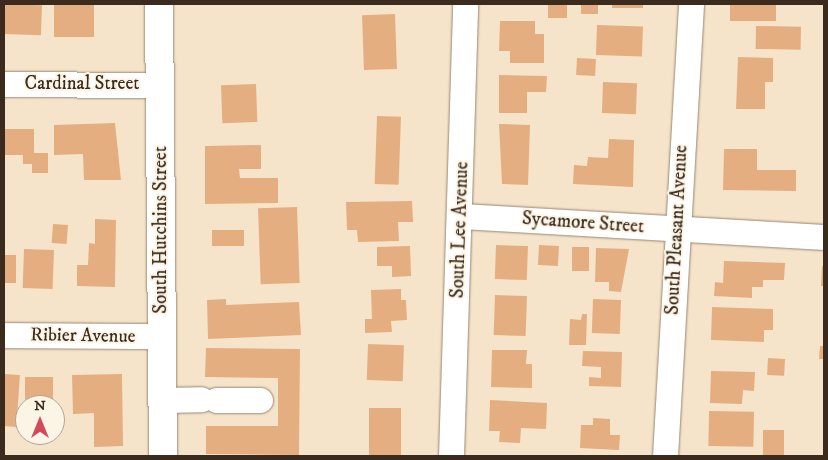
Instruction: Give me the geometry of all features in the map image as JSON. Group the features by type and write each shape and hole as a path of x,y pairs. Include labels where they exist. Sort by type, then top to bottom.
{"main road":[{"name":"South Hutchins Street","path":"159,4 163,456"}],"street":[{"name":"South Lee Avenue","path":"451,456 461,216 464,4"},
{"name":"South Pleasant Avenue","path":"665,456 691,4"},
{"name":"Cardinal Street","path":"4,84 160,85"},
{"name":"Sycamore Street","path":"461,216 824,237"},
{"name":"Ribier Avenue","path":"4,335 162,336"},
{"path":"162,400 260,400"}],"building":[{"path":"4,4 42,5 41,35 4,34"},
{"path":"54,4 94,4 94,37 54,37"},
{"path":"548,4 567,4 567,18 548,18"},
{"path":"581,4 598,4 598,14 581,14"},
{"path":"612,4 643,4 643,8 612,8"},
{"path":"730,4 776,4 776,21 730,21"},
{"path":"395,14 397,69 364,70 362,15"},
{"path":"500,21 535,21 535,34 544,34 544,63 510,63 510,51 499,51"},
{"path":"597,25 643,27 642,57 596,55"},
{"path":"756,26 801,27 801,50 756,49"},
{"path":"738,57 773,58 773,82 765,82 765,109 736,109"},
{"path":"577,58 596,59 595,76 576,75"},
{"path":"499,75 547,76 546,92 527,92 527,113 499,113"},
{"path":"603,82 637,83 636,114 602,113"},
{"path":"256,84 257,122 222,123 221,85"},
{"path":"377,116 401,117 399,185 375,184"},
{"path":"115,123 121,180 84,180 83,154 54,155 54,125"},
{"path":"499,124 530,125 528,185 502,184"},
{"path":"4,129 34,129 34,153 48,153 48,173 32,173 32,164 23,164 23,155 4,155"},
{"path":"609,139 634,140 633,187 573,184 574,165 587,166 588,157 608,158"},
{"path":"261,145 261,169 239,169 240,178 278,178 278,203 205,204 205,146"},
{"path":"724,149 757,149 757,170 796,170 796,191 723,190"},
{"path":"412,201 413,222 398,222 399,241 358,242 357,230 347,230 346,202"},
{"path":"297,207 300,283 261,284 258,208"},
{"path":"95,219 116,220 115,287 77,286 77,265 88,265 89,243 95,244"},
{"path":"53,224 68,225 67,244 52,243"},
{"path":"212,230 244,230 244,246 212,246"},
{"path":"496,245 528,246 527,280 495,279"},
{"path":"539,245 559,246 558,266 538,265"},
{"path":"410,246 411,276 392,277 392,266 377,266 377,247"},
{"path":"572,247 589,247 589,271 572,271"},
{"path":"596,248 629,249 621,292 609,291 609,282 595,282"},
{"path":"24,249 54,250 53,289 23,288"},
{"path":"4,255 16,255 16,283 4,283"},
{"path":"724,261 785,263 784,280 763,280 763,287 752,287 752,298 714,296 715,282 723,283"},
{"path":"822,266 824,266 824,286 821,286"},
{"path":"401,289 401,300 406,300 407,320 391,321 392,332 365,333 365,319 372,319 371,290"},
{"path":"495,295 527,296 526,336 494,335"},
{"path":"226,299 226,305 299,302 301,335 208,339 207,300"},
{"path":"593,299 621,300 620,334 592,333"},
{"path":"712,307 773,309 773,330 764,330 764,342 711,340"},
{"path":"582,314 587,314 586,345 569,345 570,319 581,320"},
{"path":"368,344 404,345 403,381 367,380"},
{"path":"820,346 824,346 824,359 819,359"},
{"path":"206,348 300,349 299,455 206,454 206,426 278,426 278,378 205,377"},
{"path":"492,350 527,350 526,364 532,364 532,388 491,387"},
{"path":"583,351 622,352 621,387 589,386 589,377 601,378 601,367 582,366"},
{"path":"768,358 785,359 784,376 767,375"},
{"path":"711,371 755,372 754,391 743,390 742,404 710,403"},
{"path":"4,374 20,375 19,395 15,395 15,427 4,426"},
{"path":"122,374 123,446 94,447 94,413 73,414 72,375"},
{"path":"25,377 53,377 53,395 25,395"},
{"path":"490,400 547,403 546,429 521,428 520,443 499,442 500,431 489,431"},
{"path":"369,408 401,408 401,456 369,456"},
{"path":"709,411 754,412 753,447 708,446"},
{"path":"593,418 610,419 610,435 620,435 619,450 580,448 581,425 593,425"},
{"path":"763,430 784,430 784,456 763,456"}]}
